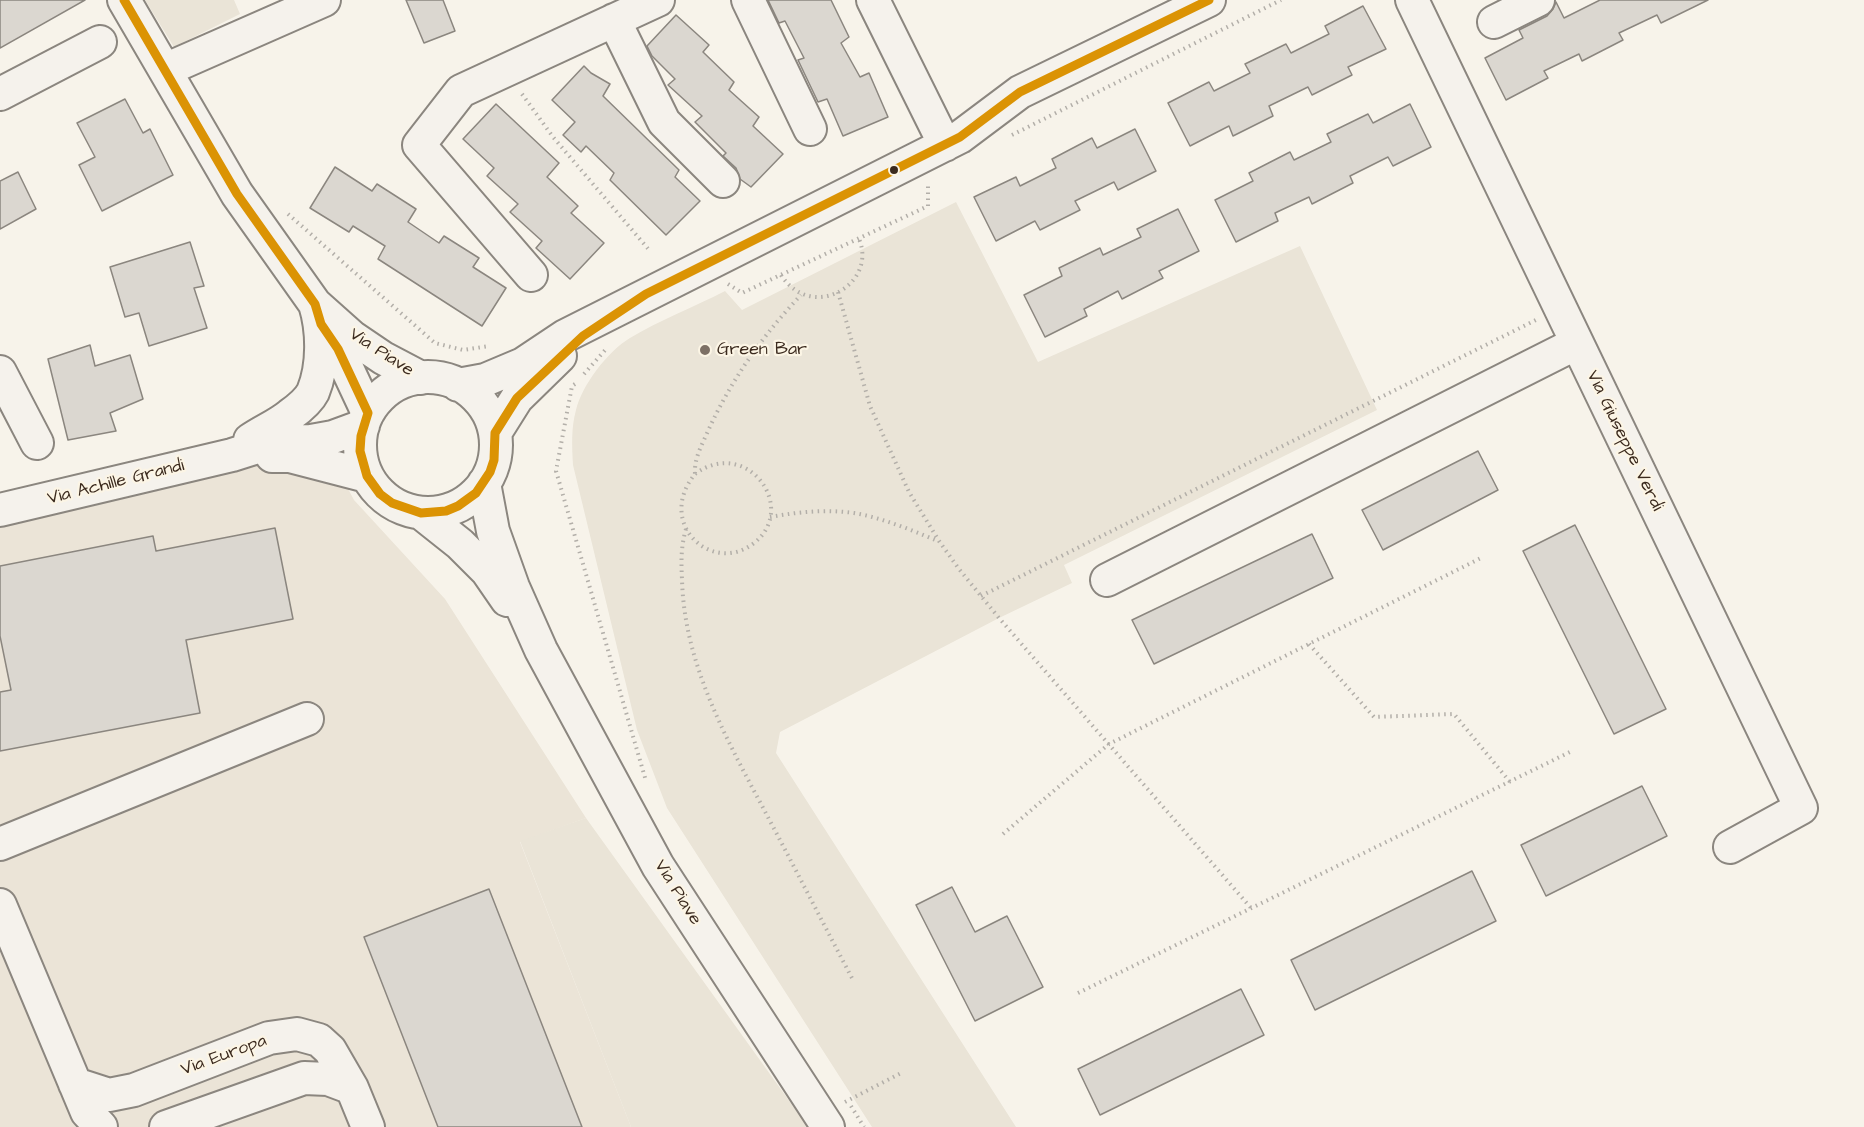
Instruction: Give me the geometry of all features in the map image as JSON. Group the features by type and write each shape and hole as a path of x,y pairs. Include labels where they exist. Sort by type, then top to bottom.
{"street":[{"name":"Via Piave","path":"124,0 237,194 318,314 383,358 421,378"},
{"path":"165,70 324,0"},
{"path":"531,275 419,145 461,91 658,0"},
{"path":"748,0 810,129"},
{"path":"873,0 945,145"},
{"path":"458,385 485,380 523,364 565,336 960,137 1020,92 1209,0"},
{"name":"Via Giuseppe Verdi","path":"1412,0 1802,808 1730,847"},
{"path":"1494,22 1538,0"},
{"path":"614,20 664,122 723,181"},
{"path":"0,94 100,42"},
{"path":"495,433 517,398 546,369 584,336 646,294"},
{"path":"318,314 338,349 365,420"},
{"name":"Via Achille Grandi","path":"232,455 262,432 289,417 312,394 319,367 318,314"},
{"path":"1107,580 1577,343"},
{"path":"0,372 37,443"},
{"name":"Via Piave","path":"434,378 458,385 472,394 485,409 495,433 494,460 484,483 476,493 458,506 446,511 421,513 392,503 380,494 368,477 363,464 360,436 365,420 375,403 403,382 434,378"},
{"name":"Via Achille Grandi","path":"0,510 232,455 273,442 311,441 333,436 365,420"},
{"name":"Via Achille Grandi","path":"232,455 290,456 368,477"},
{"name":"Via Piave","path":"484,483 494,531 513,587 541,650 658,866 833,1116"},
{"name":"Via Piave","path":"421,513 460,544 487,571 541,650"},
{"path":"0,844 307,719"},
{"path":"0,905 87,1112 101,1127"},
{"name":"Via Europa","path":"75,1084 110,1095 134,1090 269,1038 297,1034 319,1040 330,1050 352,1088 368,1127"},
{"path":"166,1127 304,1078 328,1079 352,1088"}],"path":[{"path":"1012,135 1281,0"},
{"path":"521,92 553,137 650,251"},
{"path":"726,282 742,293 928,206 927,178"},
{"path":"285,212 435,344 463,351 492,346"},
{"path":"781,275 788,286 801,294 818,298 833,296 854,278 861,265 863,249 859,238"},
{"path":"838,292 870,406 909,492 939,541 981,596 1251,908"},
{"path":"695,474 697,456 735,380 754,349 801,294"},
{"path":"981,596 1560,308"},
{"path":"610,345 572,386 556,471 648,788"},
{"path":"730,463 745,467 757,475 766,488 771,502 770,517 765,531 755,542 742,550 728,553 713,551 700,545 686,529 682,520 681,500 688,483 695,474 715,464 730,463"},
{"path":"770,517 821,511 854,513 893,523 939,541"},
{"path":"686,529 681,551 682,590 693,658 707,695 732,747 853,980"},
{"path":"1003,834 1109,744 1481,558"},
{"path":"1309,644 1374,717 1454,714 1510,782"},
{"path":"1078,993 1572,751"},
{"path":"833,1116 847,1101 903,1072"},
{"path":"847,1101 864,1127"}],"shaded area":[{"path":"145,0 234,0 240,14 174,47"},
{"path":"956,202 1038,362 1300,246 1377,410 1064,565 1072,583 999,618 780,732 776,753 1016,1127 872,1127 667,808 637,730 573,465 574,417 584,390 605,360 630,338 653,325 725,291 742,310"},
{"path":"308,414 354,500 445,599 586,818 520,842 631,1127 0,1127 0,522"},
{"path":"586,818 808,1127 631,1127 520,841"}],"building":[{"path":"0,0 85,0 0,48"},
{"path":"406,0 443,0 455,31 424,43"},
{"path":"768,0 831,0 849,37 841,43 860,77 869,73 888,117 843,136 827,99 818,102 798,60 804,58 785,21 779,23"},
{"path":"1600,0 1708,0 1661,23 1657,15 1619,33 1623,40 1582,61 1579,54 1544,71 1548,78 1506,100 1485,58 1523,38 1519,30 1547,16 1556,2 1564,18"},
{"path":"1363,6 1386,49 1348,67 1352,75 1312,95 1308,87 1269,106 1273,116 1233,136 1229,126 1190,146 1168,103 1209,82 1214,91 1250,73 1245,64 1286,44 1291,53 1329,34 1325,26"},
{"path":"676,15 709,45 703,52 734,82 729,90 759,117 753,126 783,154 751,187 740,179 736,168 723,156 726,153 695,122 702,116 668,85 675,79 652,56 647,46"},
{"path":"584,66 610,84 603,96 679,170 675,177 700,201 666,235 610,180 614,173 586,146 581,152 563,135 575,122 552,100"},
{"path":"125,99 143,133 150,129 173,175 102,211 79,165 95,157 77,123"},
{"path":"496,104 559,163 547,177 578,206 571,213 604,243 570,279 536,248 542,241 510,212 518,204 487,176 494,168 463,139"},
{"path":"1410,104 1431,147 1393,166 1388,157 1350,176 1353,183 1312,204 1309,197 1275,213 1278,221 1236,242 1215,200 1253,181 1249,173 1290,152 1294,160 1331,142 1327,134 1368,114 1373,123"},
{"path":"1135,129 1156,171 1118,190 1114,182 1075,201 1080,210 1040,230 1035,221 996,241 974,197 1016,177 1020,186 1056,168 1052,159 1092,138 1097,148"},
{"path":"335,167 372,191 377,184 416,209 408,222 439,243 444,236 479,258 473,267 506,288 482,326 378,259 385,246 353,226 349,232 310,208"},
{"path":"18,172 36,209 0,229 0,181"},
{"path":"1178,209 1199,251 1159,271 1163,278 1122,299 1118,291 1084,309 1087,316 1045,337 1024,295 1062,276 1059,268 1100,248 1103,255 1141,237 1137,229"},
{"path":"190,242 204,286 194,288 207,328 149,346 139,313 125,317 110,267"},
{"path":"90,345 95,366 130,355 143,399 110,413 116,431 68,440 48,359"},
{"path":"1478,451 1498,490 1383,550 1362,510"},
{"path":"1575,525 1666,709 1614,734 1523,551"},
{"path":"275,528 293,619 186,640 200,713 0,751 0,692 11,690 0,636 0,566 153,536 156,551"},
{"path":"1312,534 1333,578 1154,664 1132,620"},
{"path":"1642,786 1667,836 1546,896 1521,845"},
{"path":"1472,871 1496,921 1315,1010 1291,960"},
{"path":"952,887 975,932 1007,916 1043,987 975,1021 916,905"},
{"path":"489,889 582,1127 438,1127 364,937"},
{"path":"1241,989 1264,1035 1100,1115 1078,1069"}],"transit line":[{"path":"124,0 237,194 315,304 321,324 338,349 368,413 361,436 360,451 367,476 380,494 392,503 421,513 446,511 458,506 476,493 490,472 494,460 495,433 517,398 583,336 646,294 960,137 1020,92 1209,0"}],"place":[{"name":"Green Bar","path":"705,350"}]}
